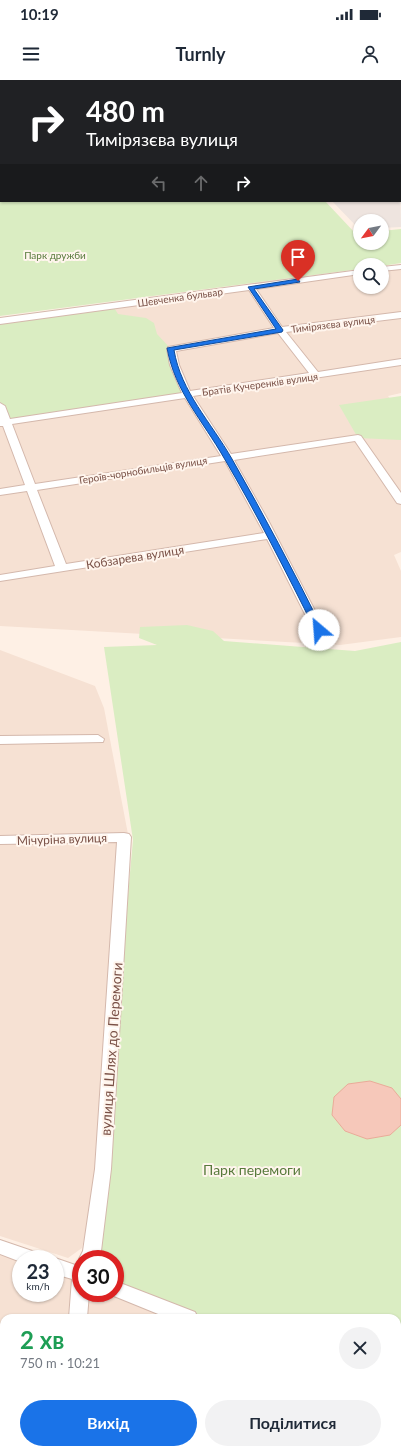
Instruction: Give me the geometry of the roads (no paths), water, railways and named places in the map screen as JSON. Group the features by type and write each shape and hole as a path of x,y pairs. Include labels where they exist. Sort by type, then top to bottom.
{"street":[{"path":"0,80 25,80"},
{"path":"389,268 401,267"},
{"name":"Шевченка бульвар","path":"0,321 353,273"},
{"path":"251,287 280,330 316,376"},
{"name":"Тимірязєва вулиця","path":"186,395 174,367 170,348 280,330 401,315"},
{"name":"Братів Кучеренків вулиця","path":"4,422 401,362"},
{"path":"186,395 227,457 270,535 319,630"},
{"path":"0,406 4,422 31,487 62,569"},
{"name":"Героїв-чорнобильців вулиця","path":"0,492 358,438 401,501"},
{"name":"Кобзарева вулиця","path":"0,578 270,535"},
{"path":"0,740 98,739"},
{"name":"Мічуріна вулиця","path":"0,840 124,837"},
{"name":"вулиця Шлях до Перемоги","path":"92,1250 103,1169 124,837"},
{"path":"0,1246 12,1250"},
{"path":"124,1293 179,1314"},
{"path":"78,1314 79,1302"}],"park label":[{"name":"Парк дружби","path":"55,255"},
{"name":"Парк перемоги","path":"252,1169"}]}
